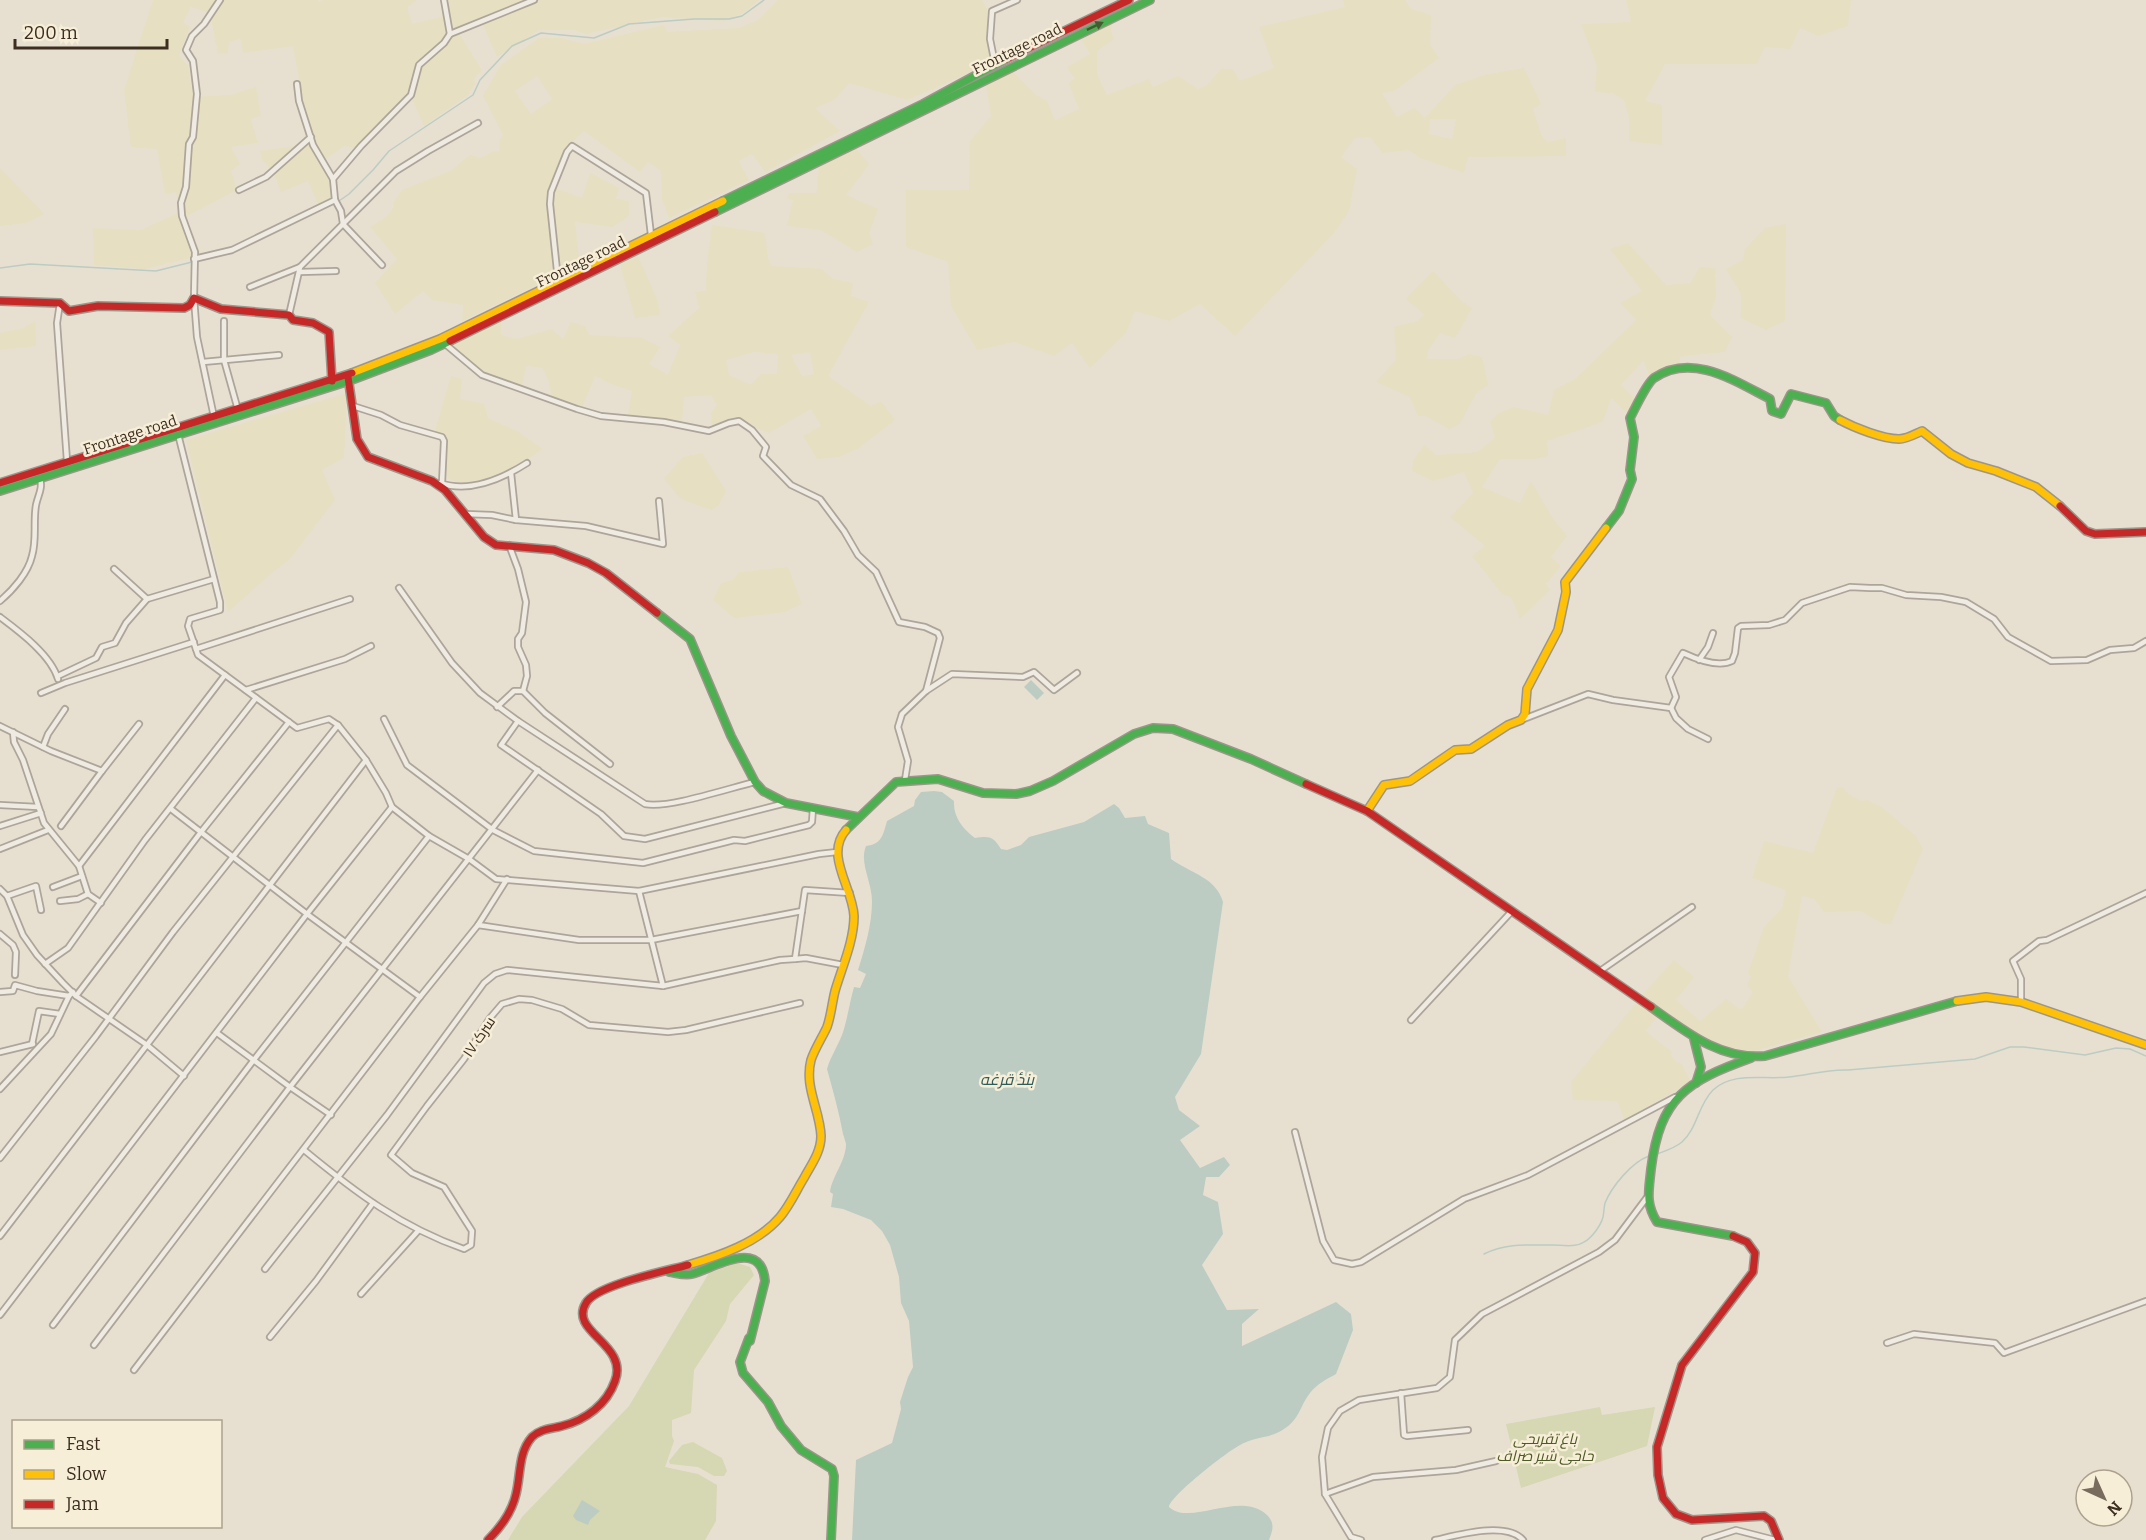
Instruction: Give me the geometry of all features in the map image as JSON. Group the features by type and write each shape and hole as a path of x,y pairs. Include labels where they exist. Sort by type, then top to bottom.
{"main road":[{"path":"442,341 558,280 923,104 995,64 1129,0"},
{"name":"Frontage road","path":"0,491 177,431 348,378 442,341 1150,0"},
{"path":"0,301 60,303 69,311 98,306 184,308 190,305 194,298 221,309 289,315 293,320 313,323 330,332 332,381"},
{"path":"1367,811 1384,785 1410,781 1455,750 1471,749 1508,725 1521,720 1525,714 1527,689 1558,630 1566,592 1565,582 1625,500 1632,480 1629,474 1634,436 1630,418 1652,379 1682,366 1728,377 1770,399 1772,411 1781,414 1791,394 1826,403 1835,417 1850,426 1890,438 1906,438 1922,431 1951,454 1968,463 2036,487 2064,508 2086,531 2094,534 2146,532"},
{"path":"0,483 348,378 357,439 368,457 432,481 445,490 484,537 495,545 554,550 588,563 624,587 690,639 731,736 755,782 763,791 786,803 858,817"},
{"path":"488,1540 500,1529 508,1516 518,1486 522,1457 533,1436 543,1429 584,1420 603,1402 617,1375 619,1367 617,1359 585,1322 583,1307 587,1300 602,1290 703,1260 767,1230 782,1215 815,1160 821,1143 821,1133 809,1088 808,1073 812,1056 827,1024 854,919 850,892 837,852 841,836 858,817 888,788 905,780 938,779 983,793 1016,794 1053,781 1134,734 1153,728 1183,732 1251,759 1367,811 1694,1038 1727,1053 1753,1057"},
{"path":"1777,1540 1772,1521 1764,1516 1692,1520 1676,1514 1663,1498 1658,1475 1657,1447 1682,1365 1753,1272 1755,1253 1747,1242 1735,1236 1657,1222 1650,1211 1648,1196 1654,1145 1665,1115 1678,1095 1712,1072 1753,1057 1777,1053 1961,999 1986,997 2021,1002 2146,1046"},
{"path":"1690,1089 1697,1082 1701,1071 1700,1055 1694,1038"},
{"path":"667,1271 690,1275 732,1258 744,1258 756,1263 764,1271 765,1281 749,1338 742,1352 741,1368 768,1402 781,1426 801,1450 832,1469 834,1476 831,1540"}],"street":[{"path":"214,417 197,337 194,298 195,252 182,216 180,203 186,187 189,144 194,137 197,94 193,61 186,50 192,36 204,24 220,0"},
{"path":"444,0 450,34"},
{"path":"333,179 361,146 411,96 419,64 444,43 450,34 534,0"},
{"path":"995,64 990,39 992,11 1017,0"},
{"path":"297,84 299,100 311,137 333,179 335,200 339,206 343,224 382,265"},
{"path":"289,315 300,269 343,224 396,171 478,123"},
{"path":"239,190 266,177 311,137"},
{"path":"558,280 550,204 551,192 567,152 572,146 646,193 651,235"},
{"path":"194,259 232,250 335,200"},
{"path":"250,287 300,269 336,271"},
{"path":"60,303 57,322 67,461"},
{"path":"224,321 224,360 238,410"},
{"path":"442,341 482,375 577,409 617,418 670,423 702,431 709,431 739,421 752,430 766,447 763,456 791,485 820,499 844,531 858,555 876,572 899,622 925,627 938,633 940,638 926,691"},
{"path":"203,362 279,355"},
{"path":"353,406 400,424 442,436 444,441 442,483"},
{"path":"177,431 220,610 190,619 188,626 198,655 297,728 329,719 338,725 366,760 392,807 429,836 469,859 496,879 639,891 837,852"},
{"path":"432,481 469,487 511,473 527,464"},
{"path":"511,473 516,520"},
{"path":"0,601 25,572 32,556 36,505 42,486 40,478"},
{"path":"466,514 585,526 663,544 659,501"},
{"path":"509,545 526,602 522,633 518,639 518,647 526,665 527,676 523,691"},
{"path":"114,569 147,599"},
{"path":"58,676 96,658 102,647 115,643 126,623 147,599 214,579"},
{"path":"1671,708 1676,697 1669,678 1683,653 1699,660 1728,663 1732,661 1735,653 1738,628 1741,626 1769,625 1785,620 1802,603 1851,587 1882,588 1906,595 1941,597 1966,602 1994,619 2008,637 2051,661 2087,660 2110,650 2134,648 2146,641"},
{"path":"399,588 452,663 480,693 518,722 645,804 654,806 675,802 755,782"},
{"path":"196,649 350,599"},
{"path":"0,617 47,658 60,684"},
{"path":"1699,660 1708,647 1713,633"},
{"path":"41,693 60,684 194,642"},
{"path":"246,690 345,659 370,646"},
{"path":"905,780 908,760 898,727 902,714 926,691 952,674 1023,677 1034,672 1054,690 1077,674"},
{"path":"79,866 225,675"},
{"path":"497,707 514,691 523,691 545,713 610,764"},
{"path":"1521,720 1588,694 1671,708"},
{"path":"45,964 68,948 139,848 256,698"},
{"path":"1671,708 1676,718 1688,729 1708,739"},
{"path":"44,747 48,734 65,709"},
{"path":"384,719 407,765 493,830 534,851 643,863 734,840 745,841 809,825 812,822 813,807"},
{"path":"0,1089 41,1042 51,1034 60,1014 73,995 289,722"},
{"path":"518,722 501,745 601,814 624,836 645,839 786,803"},
{"path":"61,826 139,724"},
{"path":"0,1158 110,1018 232,856 338,725"},
{"path":"0,726 102,771"},
{"path":"13,732 14,742 23,760 48,830 68,850 79,866 88,894 101,903"},
{"path":"0,1236 366,760"},
{"path":"94,1345 290,1087 538,770"},
{"path":"0,805 38,807"},
{"path":"0,1315 307,914 392,807"},
{"path":"171,809 307,914 420,997"},
{"path":"0,826 41,813"},
{"path":"0,849 48,830"},
{"path":"53,1325 253,1060 429,836"},
{"path":"53,887 82,876"},
{"path":"134,1370 420,997 478,925 507,879"},
{"path":"7,896 36,886 40,910"},
{"path":"0,889 7,896 23,935 73,995 147,1045 184,1076"},
{"path":"795,959 805,890 850,892"},
{"path":"639,891 663,986"},
{"path":"2021,1002 2021,979 2013,961 2039,941 2047,940 2146,893"},
{"path":"60,901 78,899 88,894"},
{"path":"1600,971 1692,907"},
{"path":"478,925 579,940 651,940 802,911"},
{"path":"1411,1020 1512,911"},
{"path":"1,936 13,945 16,952 15,975"},
{"path":"266,1269 430,1058 484,983 495,974 507,970 663,986 780,960 806,958 843,965"},
{"path":"0,992 13,991 15,985 19,984 37,991 73,995"},
{"name":"سرک ۱۷","path":"418,1230 464,1249 471,1245 472,1232 444,1187 412,1173 391,1155 464,1059 490,1018 502,1004 519,999 532,1000 562,1009 589,1025 668,1032 686,1030 800,1003"},
{"path":"32,1044 39,1011 60,1014"},
{"path":"217,1033 331,1115"},
{"path":"0,1052 41,1042"},
{"path":"1295,1132 1323,1241 1334,1260 1353,1263 1361,1262 1464,1199 1528,1175 1678,1095"},
{"path":"304,1150 373,1203 418,1230 361,1294"},
{"path":"1361,1540 1350,1537 1325,1494 1322,1456 1328,1428 1340,1411 1359,1400 1437,1388 1450,1377 1455,1340 1482,1314 1599,1252 1615,1240 1648,1196"},
{"path":"270,1337 316,1281 373,1203"},
{"path":"1887,1343 1914,1334 1995,1343 2004,1353 2146,1301"},
{"path":"1401,1393 1404,1435 1468,1430"},
{"path":"1325,1494 1373,1477 1456,1470 1496,1461"},
{"path":"1705,1540 1736,1530 1777,1540"},
{"path":"1435,1540 1476,1531 1511,1532 1523,1540"}],"shaded area":[{"path":"153,0 318,0 319,2 323,0 417,0 407,7 412,24 442,17 443,0 759,0 743,13 724,21 662,17 586,34 574,30 539,30 497,57 482,23 458,32 482,70 474,79 475,84 468,95 424,126 412,99 419,67 457,32 447,33 444,42 417,66 409,95 383,123 356,148 344,146 324,160 310,138 293,46 243,53 241,39 229,42 228,53 218,54 210,13 191,7 183,22 190,27 179,55 188,66 193,97 231,95 256,87 261,116 251,119 258,143 231,147 240,164 231,171 237,190 185,217 202,255 144,269 94,265 93,228 141,230 180,212 176,192 165,194 157,149 131,147 124,90"},
{"path":"778,0 982,0 987,9 988,41 997,61 907,100 849,83 836,99 815,108 840,131 765,172 752,154 739,161 749,180 669,218 662,200 661,171 648,162 640,172 584,131 566,148 550,186 582,198 590,173 619,188 616,199 629,201 629,216 613,227 575,222 580,264 462,321 463,305 432,300 423,291 395,314 375,283 397,259 370,227 386,217 402,190 450,171 470,155 481,158 492,152 500,151 499,141 503,135 483,96 501,65 539,38 560,38 584,44 664,25 667,32 739,28 758,20","holes":["537,76 552,99 531,114 515,91"]},
{"path":"1343,0 1405,0 1411,9 1431,15 1430,45 1439,58 1394,91 1382,93 1397,117 1414,108 1425,118 1455,85 1488,74 1524,68 1541,104 1533,109 1542,137 1548,142 1566,138 1566,156 1468,157 1464,173 1420,158 1409,150 1382,153 1370,137 1355,138 1341,157 1357,169 1349,211 1334,233 1235,336 1200,304 1169,321 1135,311 1126,333 1090,368 1072,343 1054,356 1014,342 977,350 951,306 948,262 906,247 906,190 969,190 970,141 991,116 986,86 1010,69 1036,95 1047,101 1055,120 1079,109 1069,84 1074,78 1067,67 1090,54 1081,39 1112,22 1111,31 1114,39 1097,51 1097,74 1107,95 1149,79 1153,87 1178,76 1198,89 1207,85 1221,69 1233,69 1239,81 1274,68 1259,27 1345,7","holes":["1430,119 1456,119 1452,139 1429,134"]},
{"path":"1626,0 1851,0 1848,26 1818,36 1800,28 1790,49 1765,47 1757,64 1665,64 1645,101 1662,105 1662,145 1629,141 1629,118 1624,100 1612,93 1595,92 1597,66 1581,24 1631,22"},
{"path":"309,144 328,173 332,199 319,206 308,181 281,192 274,173 262,159 260,151"},
{"path":"855,148 869,164 846,195 878,209 869,233 873,244 857,252 821,230 787,226 793,200 787,199 789,193 817,193 819,165"},
{"path":"0,168 44,214 26,223 0,226"},
{"path":"1786,224 1785,321 1766,330 1741,318 1741,294 1726,269 1743,260 1745,249 1765,228"},
{"path":"712,225 765,233 768,258 772,266 822,269 833,279 853,283 851,296 869,302 828,376 871,406 881,401 895,420 859,448 839,457 817,459 803,436 821,426 811,409 769,433 737,420 712,429 711,413 717,405 711,395 684,397 682,421 628,415 632,391 595,376 582,408 552,398 543,368 526,366 522,386 483,373 449,346 501,321 501,335 517,339 552,329 563,339 571,322 585,326 589,335 642,338 660,347 649,364 668,375 680,345 668,336 699,308 695,292 706,291","holes":["754,352 778,354 777,374 760,374 751,385 729,375 726,360","810,352 814,374 802,376 791,355"]},
{"path":"1628,243 1666,285 1690,283 1700,267 1715,268 1716,297 1710,315 1732,337 1725,352 1681,356 1677,367 1650,377 1643,361 1621,385 1637,401 1630,416 1611,398 1603,422 1547,441 1548,456 1535,459 1500,459 1482,487 1520,503 1531,481 1552,517 1567,536 1551,557 1561,566 1546,584 1550,590 1520,619 1511,597 1503,595 1472,556 1485,546 1450,517 1473,493 1464,472 1433,481 1412,471 1413,460 1425,445 1436,455 1477,452 1495,438 1490,422 1497,414 1514,407 1548,415 1554,390 1575,379 1636,320 1620,303 1642,291 1610,249"},
{"path":"638,256 657,299 660,315 635,318 620,265"},
{"path":"1433,271 1461,301 1472,308 1455,338 1440,333 1428,350 1427,359 1457,359 1470,354 1482,357 1488,385 1476,393 1459,425 1449,429 1425,416 1418,416 1410,397 1376,382 1396,360 1394,327 1418,321 1424,314 1406,299"},
{"path":"35,321 36,346 0,350 0,333 24,328"},
{"path":"451,376 462,379 460,399 484,404 488,418 517,431 543,449 511,470 486,480 467,484 449,479 444,472 445,437 435,431"},
{"path":"347,393 344,458 322,470 335,500 289,560 228,612 186,440"},
{"path":"702,453 726,491 719,505 711,510 681,499 664,479 683,457"},
{"path":"788,567 802,604 785,612 734,618 713,600 721,583 733,580 739,572"},
{"path":"1837,787 1844,788 1847,793 1861,801 1867,800 1883,808 1916,836 1923,849 1891,924 1883,924 1860,911 1824,912 1814,899 1802,896 1788,976 1822,1032 1743,1054 1707,1043 1687,1033 1642,995 1674,960 1694,977 1676,1000 1700,1021 1726,999 1741,1010 1753,992 1747,986 1751,976 1748,973 1764,927 1782,908 1786,890 1752,878 1764,841 1813,853"},
{"path":"1637,1002 1657,1017 1645,1031 1672,1052 1671,1056 1682,1064 1691,1082 1624,1120 1618,1102 1573,1100 1571,1082"}],"green space":[{"path":"737,1263 750,1267 754,1275 730,1304 726,1321 694,1370 691,1413 672,1420 674,1441 665,1467 698,1474 717,1485 716,1521 705,1540 508,1540 522,1517 629,1406 709,1273"},
{"name":"باغ تفریحی حاجی شیر صراف","path":"1600,1407 1602,1415 1655,1407 1647,1446 1521,1488 1506,1424"},
{"path":"693,1442 722,1458 727,1471 724,1476 714,1476 698,1467 670,1464 669,1461 682,1445"}],"water":[{"path":"1031,680 1044,693 1037,700 1024,687"},
{"name":"بندٔ قرغه","path":"921,792 942,792 954,801 957,817 963,827 975,838 990,838 1001,849 1007,850 1021,845 1029,837 1084,822 1114,804 1125,818 1145,816 1148,824 1169,833 1171,859 1208,881 1220,894 1223,902 1201,1054 1175,1097 1179,1110 1200,1126 1180,1140 1200,1168 1224,1157 1230,1165 1219,1177 1206,1177 1203,1195 1218,1202 1223,1234 1202,1265 1227,1310 1259,1309 1242,1324 1242,1346 1336,1302 1351,1314 1353,1330 1336,1374 1313,1390 1291,1424 1279,1432 1248,1441 1237,1447 1190,1483 1169,1507 1177,1512 1196,1513 1249,1506 1267,1515 1271,1521 1272,1530 1269,1540 852,1540 856,1460 892,1443 901,1409 900,1402 913,1367 909,1321 901,1303 899,1277 890,1245 882,1231 871,1220 843,1209 831,1207 833,1194 830,1192 831,1186 844,1156 846,1144 827,1069 844,1029 854,987 860,988 866,974 858,970 868,936 872,910 864,859 866,846 879,841 887,821 914,806"},
{"path":"582,1500 600,1511 588,1525 576,1520 573,1516"}],"waterway":[{"path":"339,201 349,194 389,151 473,95 480,80 512,46 541,33 594,38 629,24 729,19 742,16 764,0"},
{"path":"249,244 331,204"},
{"path":"0,268 30,264 156,271 208,258"},
{"path":"1657,1154 1676,1146 1687,1137 1713,1090 1721,1084 1739,1078 1779,1078 1833,1070 1975,1059 2010,1047 2085,1055 2116,1048 2130,1049 2146,1056"},
{"path":"1484,1254 1509,1246 1573,1246 1584,1242 1600,1224 1605,1203 1618,1182 1636,1163 1649,1156"}],"traffic: fast":[{"path":"715,212 1150,0"},
{"path":"723,201 923,104 1006,59"},
{"path":"0,491 349,381 450,341"},
{"path":"1606,528 1619,511 1632,479 1630,470 1634,437 1630,418 1651,381 1668,371 1698,368 1713,372 1770,399 1772,411 1781,414 1791,394 1826,403 1834,416 1840,420"},
{"path":"657,613 690,639 731,736 755,782 763,791 786,803 858,817"},
{"path":"846,830 896,782 938,779 983,793 1016,794 1030,791 1053,781 1134,734 1153,728 1173,729 1251,759 1306,784"},
{"path":"1651,1007 1691,1035 1718,1049 1733,1054 1765,1056 1957,1001"},
{"path":"1694,1039 1701,1067 1696,1083"},
{"path":"1733,1236 1657,1222 1649,1202 1649,1183 1655,1145 1661,1125 1680,1095 1710,1075 1751,1058"},
{"path":"669,1272 689,1275 735,1259 755,1260 762,1268 765,1281 750,1341"},
{"path":"749,1338 740,1362 743,1373 768,1402 781,1426 801,1450 832,1469 834,1476 831,1540"}],"traffic: slow":[{"path":"352,373 440,339 723,201"},
{"path":"1840,420 1892,439 1905,438 1922,431 1951,454 1968,463 2036,487 2060,506"},
{"path":"1367,811 1384,785 1410,781 1455,750 1471,749 1508,725 1521,720 1525,714 1527,689 1558,630 1566,592 1565,582 1606,528"},
{"path":"688,1265 737,1247 771,1226 787,1208 821,1142 809,1070 811,1060 828,1023 853,925 852,905 841,872 838,850 840,840 846,830"},
{"path":"1957,1001 1986,997 2021,1002 2146,1045"}],"traffic: jam":[{"path":"1006,59 1129,0"},
{"path":"450,341 715,212"},
{"path":"0,301 60,303 69,311 98,306 184,308 190,305 194,298 221,309 289,315 293,320 313,323 329,332 332,381"},
{"path":"0,483 352,373"},
{"path":"348,377 357,439 368,457 432,481 445,490 484,537 496,545 554,550 588,563 606,573 657,613"},
{"path":"2060,506 2086,531 2095,534 2146,532"},
{"path":"1306,784 1367,811 1651,1007"},
{"path":"1733,1236 1747,1242 1755,1253 1753,1272 1682,1365 1657,1447 1658,1475 1663,1498 1676,1514 1692,1520 1764,1516 1771,1521 1779,1540"},
{"path":"488,1540 502,1524 512,1507 527,1443 535,1434 571,1423 587,1415 607,1397 615,1381 617,1368 614,1357 585,1322 583,1313 586,1303 592,1296 603,1290 688,1265"}]}
